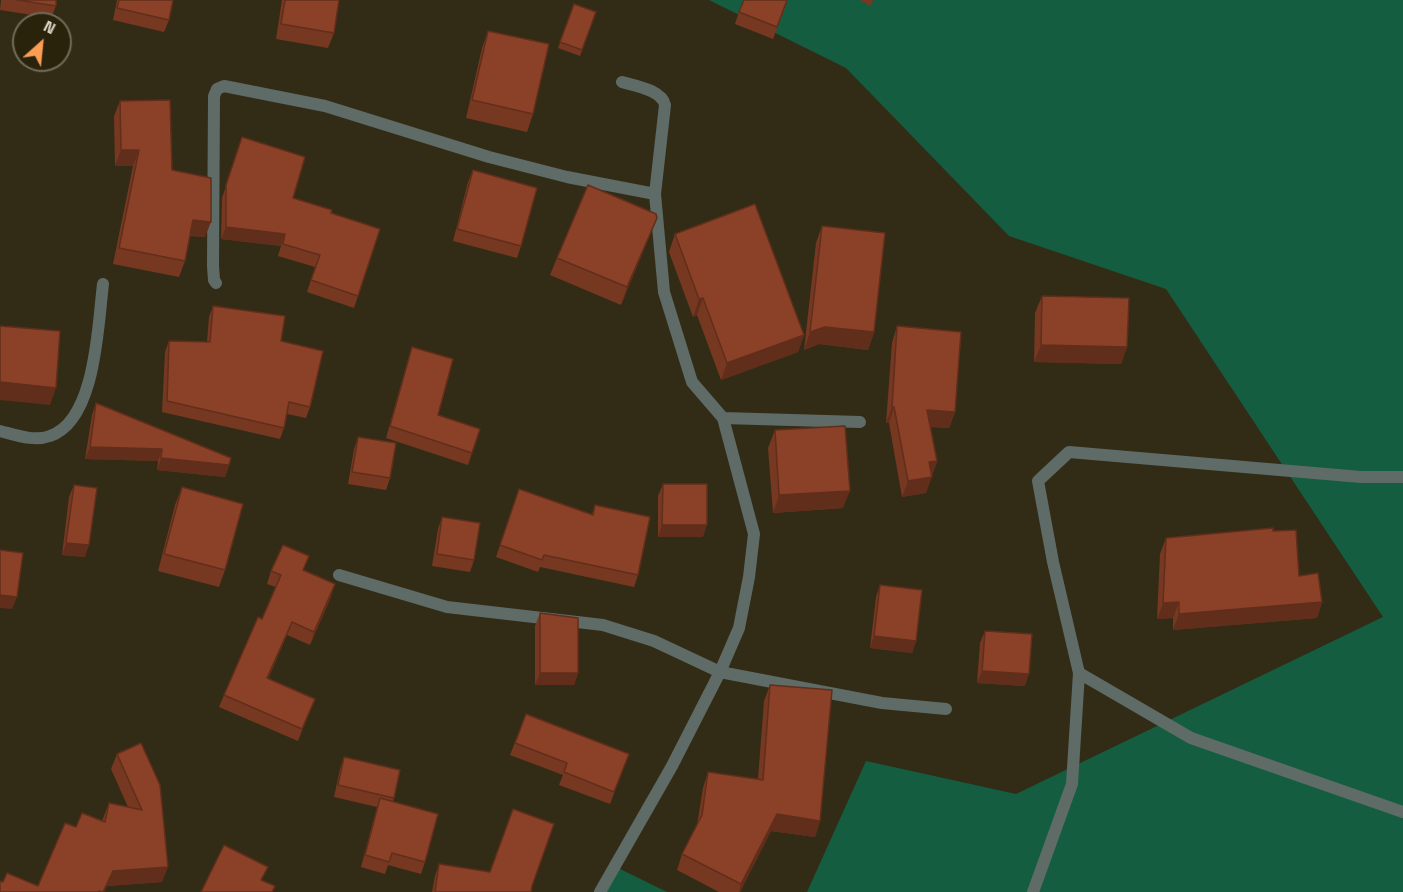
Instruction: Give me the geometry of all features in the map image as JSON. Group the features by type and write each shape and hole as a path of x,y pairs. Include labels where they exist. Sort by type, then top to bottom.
{"street":[{"path":"600,892 672,766 720,672 739,628 749,578 754,534 723,418 692,382 664,292 655,194 664,100 658,95 622,82"},
{"path":"216,283 213,266 214,96 217,89 224,86 325,106 489,157 567,177 655,194"},
{"path":"0,431 32,439 51,436 76,416 92,375 103,284"},
{"path":"723,418 860,422"},
{"path":"1033,892 1072,784 1079,673 1053,562 1038,481 1069,452 1361,477 1403,477"},
{"path":"339,575 447,607 603,625 654,641 720,672 882,703 946,709"},
{"path":"1079,673 1191,738 1403,812"}],"green space":[{"path":"709,0 1403,0 1403,892 807,892 866,761 1016,794 1383,617 1166,289 1009,236 846,68"},
{"path":"614,866 667,892 600,892"}],"building":[{"path":"17,0 56,0 56,6"},
{"path":"119,0 173,0 169,20 117,8"},
{"path":"285,0 339,0 334,33 281,24"},
{"path":"744,0 787,0 777,27 739,12"},
{"path":"574,4 596,12 582,50 560,42"},
{"path":"488,31 549,44 533,114 472,100"},
{"path":"170,100 172,170 211,178 211,222 193,220 185,261 119,248 139,150 121,150 120,101"},
{"path":"242,137 305,157 293,198 380,229 358,296 311,280 320,255 283,244 285,234 226,227 226,185"},
{"path":"473,170 537,188 521,246 457,229"},
{"path":"588,185 656,214 657,218 627,287 557,258"},
{"path":"755,204 804,335 727,363 703,298 699,299 675,234"},
{"path":"822,226 885,233 874,332 825,327 810,332"},
{"path":"1042,296 1129,298 1127,347 1041,345"},
{"path":"213,306 285,316 281,341 323,351 310,407 289,402 284,428 167,401 169,341 210,342"},
{"path":"0,326 60,331 56,388 0,382"},
{"path":"897,326 961,332 955,412 927,410 937,461 929,462 932,477 908,481 894,407 892,407"},
{"path":"412,347 453,359 438,415 480,429 472,453 390,426"},
{"path":"96,403 231,458 229,465 161,458 162,449 90,447"},
{"path":"845,426 850,491 779,495 775,430"},
{"path":"358,437 396,443 390,478 352,472"},
{"path":"663,484 707,484 707,525 662,525"},
{"path":"74,485 97,488 89,545 66,543"},
{"path":"182,487 243,504 225,570 164,554"},
{"path":"519,489 593,515 595,505 650,517 638,575 544,555 542,560 500,545"},
{"path":"442,517 480,523 474,560 437,554"},
{"path":"1273,528 1273,531 1296,530 1299,576 1318,573 1322,602 1179,614 1179,602 1163,603 1166,538"},
{"path":"283,545 309,556 303,570 335,584 314,632 292,622 267,678 315,699 302,729 224,695 258,617 262,619 281,575 271,571"},
{"path":"0,550 23,553 17,597 0,595"},
{"path":"880,585 922,590 916,641 874,636"},
{"path":"540,613 578,618 578,673 540,673"},
{"path":"985,631 1032,634 1029,674 982,671"},
{"path":"770,685 832,690 820,821 777,814 741,884 682,854 702,815 708,772 763,780"},
{"path":"526,714 629,754 614,792 564,772 567,763 515,743"},
{"path":"141,743 160,785 168,867 113,871 103,892 0,892 0,881 3,882 7,873 38,886 65,823 76,827 82,813 105,822 109,803 142,810 117,754"},
{"path":"344,757 400,770 394,798 338,785"},
{"path":"380,798 438,814 425,862 392,853 389,862 365,855"},
{"path":"513,809 554,824 531,892 435,892 439,864 490,872"},
{"path":"224,845 268,867 261,880 275,886 272,892 201,892"}]}
